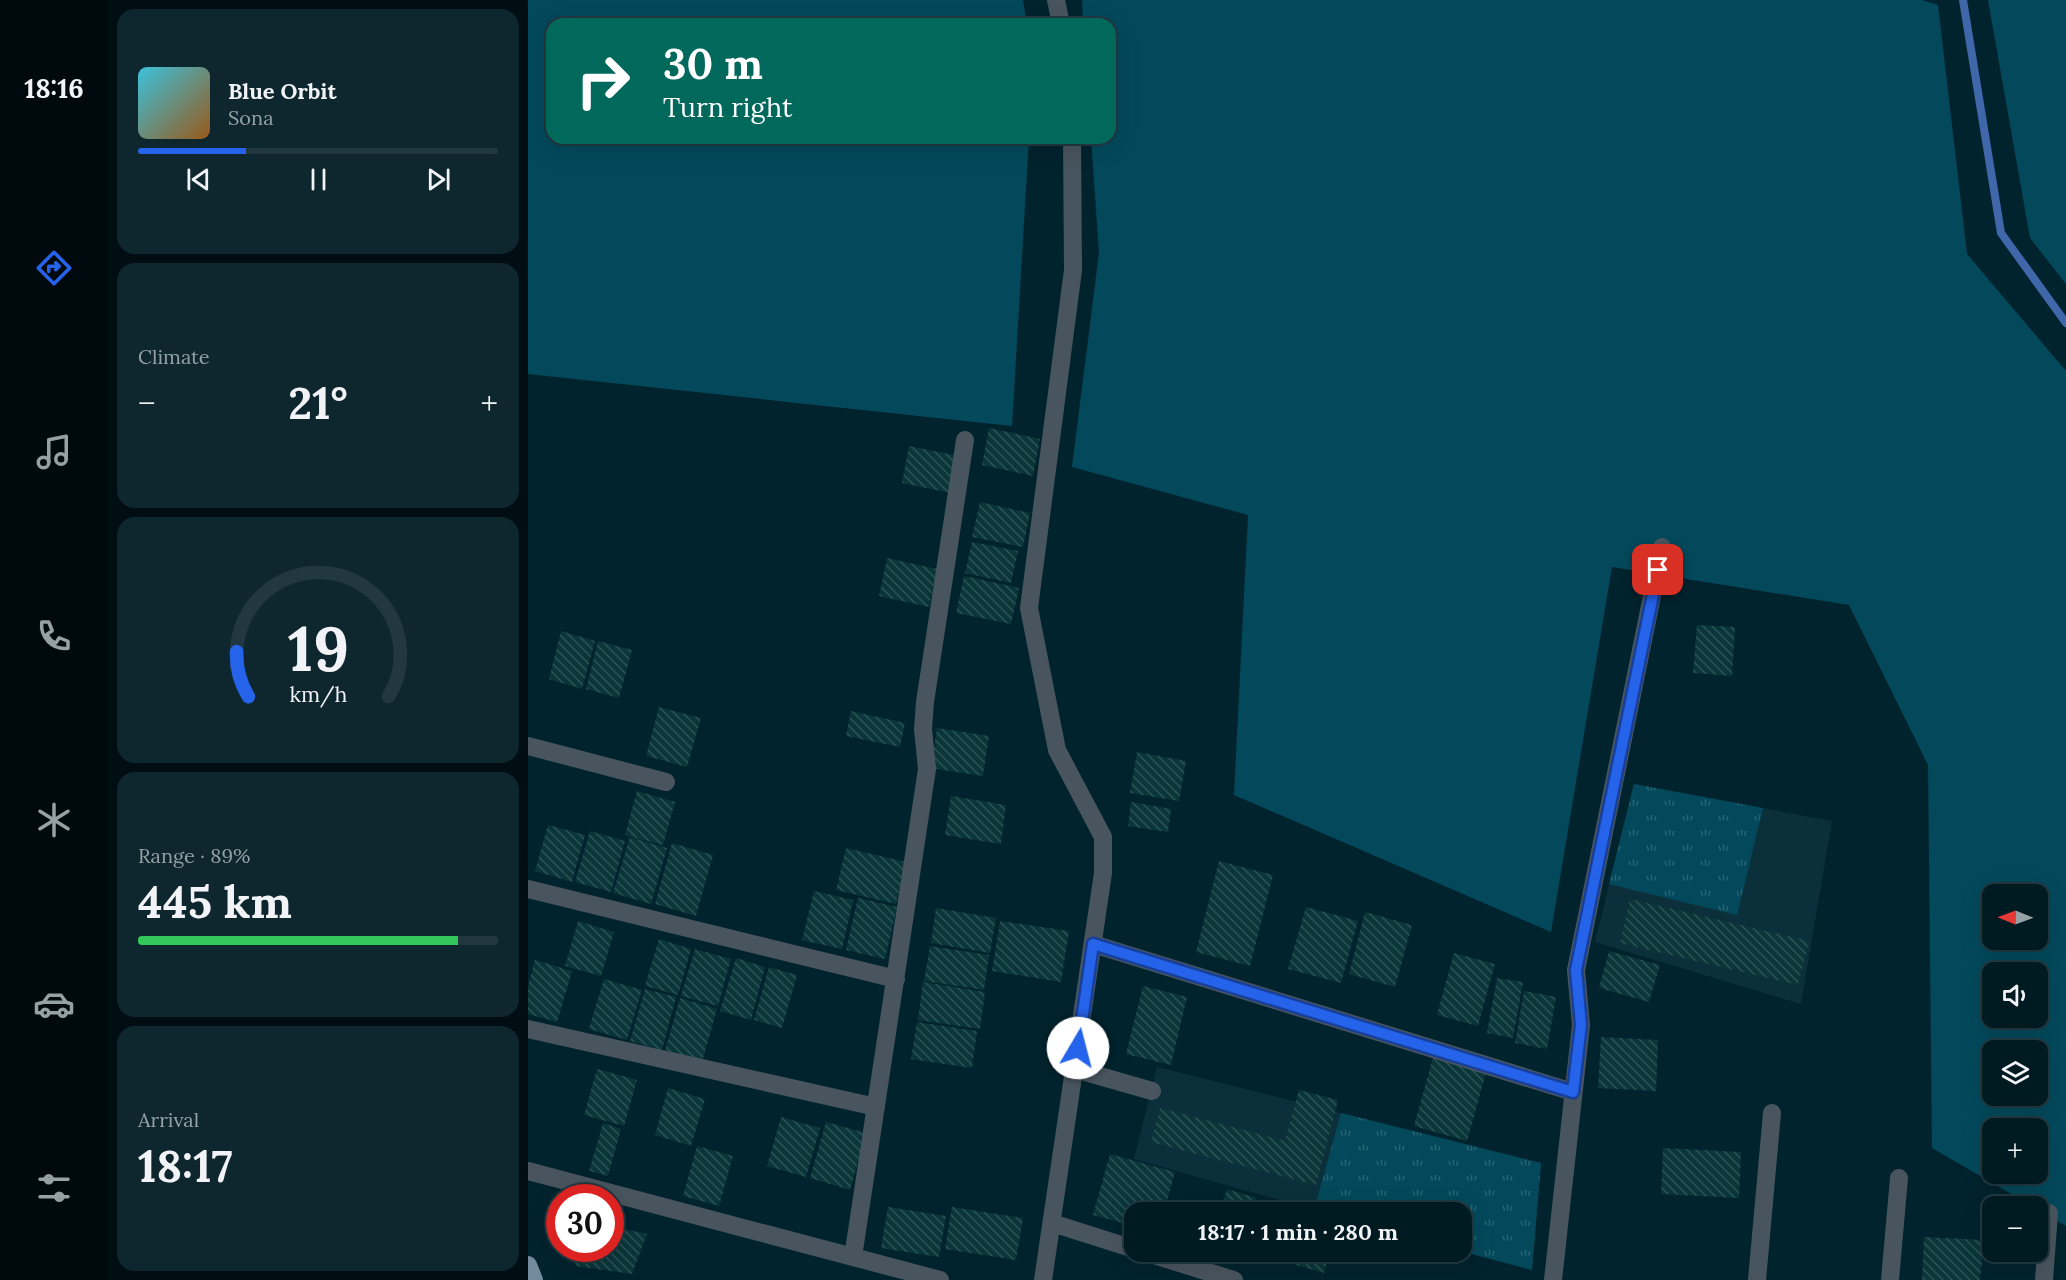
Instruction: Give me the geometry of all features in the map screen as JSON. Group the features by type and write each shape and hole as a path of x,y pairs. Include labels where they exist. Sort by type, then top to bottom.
{"main road":[{"path":"528,1265 534,1280"}],"street":[{"path":"1056,0 1060,18"},
{"path":"1043,1280 1103,873 1103,837 1057,750 1029,608 1073,270 1072,144"},
{"path":"853,1257 927,769 923,729 926,702 964,440"},
{"path":"1553,1280 1581,1025 1576,970 1662,547"},
{"path":"528,746 666,782"},
{"path":"528,889 896,979"},
{"path":"1093,944 1573,1092"},
{"path":"528,1029 876,1107"},
{"path":"1075,1069 1152,1091"},
{"path":"1757,1280 1772,1113"},
{"path":"528,1171 940,1280"},
{"path":"1890,1280 1899,1178"},
{"path":"2044,1280 2049,1213"},
{"path":"1052,1223 1124,1246"},
{"path":"1176,1262 1234,1280"}],"shaded area":[{"path":"1634,784 1832,821 1801,1004 1595,942"},
{"path":"1157,1067 1541,1163 1532,1270 1472,1254 1472,1202 1287,1202 1134,1159"}],"green space":[{"path":"528,0 1023,0 1026,18 546,18 546,144 1029,144 1012,426 528,374"},
{"path":"1082,0 1922,0 1938,5 1967,254 2066,371 2066,1226 2048,1215 2048,1196 2015,1196 1994,1184 2048,1184 2048,1118 1982,1118 1982,1177 1932,1148 1928,765 1849,605 1612,567 1551,932 1234,795 1248,515 1072,467 1099,253 1091,144 1116,144 1116,18 1083,18"},
{"path":"1988,0 2066,0 2066,284 2030,238"},
{"path":"1634,784 1763,808 1737,915 1609,884"},
{"path":"1341,1113 1541,1163 1532,1270 1472,1254 1472,1202 1316,1202"}],"building":[{"path":"989,428 1040,439 1033,476 982,465"},
{"path":"909,446 959,456 951,493 902,483"},
{"path":"980,502 1030,513 1023,547 972,537"},
{"path":"972,542 1018,551 1011,583 965,573"},
{"path":"887,558 937,569 929,607 879,596"},
{"path":"964,576 1019,588 1011,624 956,613"},
{"path":"1697,625 1735,627 1732,676 1693,673"},
{"path":"561,631 595,641 582,689 549,679"},
{"path":"598,641 632,650 619,698 586,689"},
{"path":"659,707 701,718 687,767 646,756"},
{"path":"851,711 905,723 900,747 846,736"},
{"path":"937,728 989,736 983,776 931,768"},
{"path":"1137,752 1186,761 1179,801 1130,793"},
{"path":"637,791 675,802 663,845 625,835"},
{"path":"951,796 1006,805 1001,844 945,835"},
{"path":"1131,802 1171,809 1168,832 1128,826"},
{"path":"548,825 585,835 572,882 535,871"},
{"path":"590,831 625,841 611,892 575,882"},
{"path":"630,837 667,848 651,904 613,893"},
{"path":"672,843 713,855 696,916 655,904"},
{"path":"846,848 906,862 896,904 836,890"},
{"path":"1219,861 1273,875 1250,966 1196,952"},
{"path":"814,891 853,900 842,949 802,940"},
{"path":"858,898 897,907 885,959 846,950"},
{"path":"1630,899 1809,941 1798,985 1620,943"},
{"path":"1306,907 1358,921 1341,983 1288,969"},
{"path":"936,908 996,918 990,953 931,943"},
{"path":"1365,912 1412,925 1395,987 1349,974"},
{"path":"578,921 614,932 601,976 565,966"},
{"path":"1000,921 1069,931 1061,982 992,971"},
{"path":"659,939 691,949 678,995 645,986"},
{"path":"930,946 989,955 984,990 924,981"},
{"path":"695,949 731,959 718,1006 681,996"},
{"path":"1609,951 1660,965 1649,1002 1599,988"},
{"path":"1454,953 1495,964 1478,1026 1437,1015"},
{"path":"736,958 765,967 751,1020 720,1011"},
{"path":"535,960 572,971 557,1022 528,1014 528,986"},
{"path":"769,967 797,975 782,1028 754,1020"},
{"path":"1497,978 1523,982 1513,1038 1487,1033"},
{"path":"604,979 642,990 627,1040 589,1029"},
{"path":"923,982 985,992 980,1029 918,1020"},
{"path":"1143,986 1187,997 1171,1065 1126,1054"},
{"path":"645,989 676,997 662,1050 630,1041"},
{"path":"1524,991 1556,997 1547,1049 1515,1043"},
{"path":"680,998 717,1009 702,1062 665,1051"},
{"path":"917,1022 977,1031 972,1068 911,1059"},
{"path":"1601,1037 1658,1040 1656,1091 1598,1088"},
{"path":"1434,1054 1487,1069 1467,1141 1414,1126"},
{"path":"597,1069 637,1080 624,1126 584,1115"},
{"path":"668,1088 705,1099 691,1146 655,1135"},
{"path":"1299,1090 1338,1100 1316,1185 1151,1142 1160,1108 1285,1141"},
{"path":"781,1117 820,1128 806,1177 767,1166"},
{"path":"826,1122 866,1133 850,1190 810,1178"},
{"path":"603,1123 621,1129 608,1176 589,1171"},
{"path":"697,1146 733,1156 719,1206 683,1196"},
{"path":"1663,1148 1741,1152 1739,1198 1661,1194"},
{"path":"1110,1154 1175,1172 1167,1202 1124,1202 1124,1223 1093,1215"},
{"path":"1227,1189 1256,1198 1255,1202 1223,1202"},
{"path":"888,1207 946,1216 939,1257 881,1248"},
{"path":"952,1207 1023,1218 1016,1260 945,1249"},
{"path":"624,1229 647,1234 632,1274 576,1266 574,1262 624,1262"},
{"path":"1924,1237 1982,1240 1980,1280 1922,1280"},
{"path":"1297,1262 1327,1262 1324,1273 1296,1265"}],"waterway":[{"path":"1963,0 2001,233 2066,323"}],"route":[{"path":"1078,1048 1093,944 1573,1092 1581,1025 1576,970 1658,570"}]}
